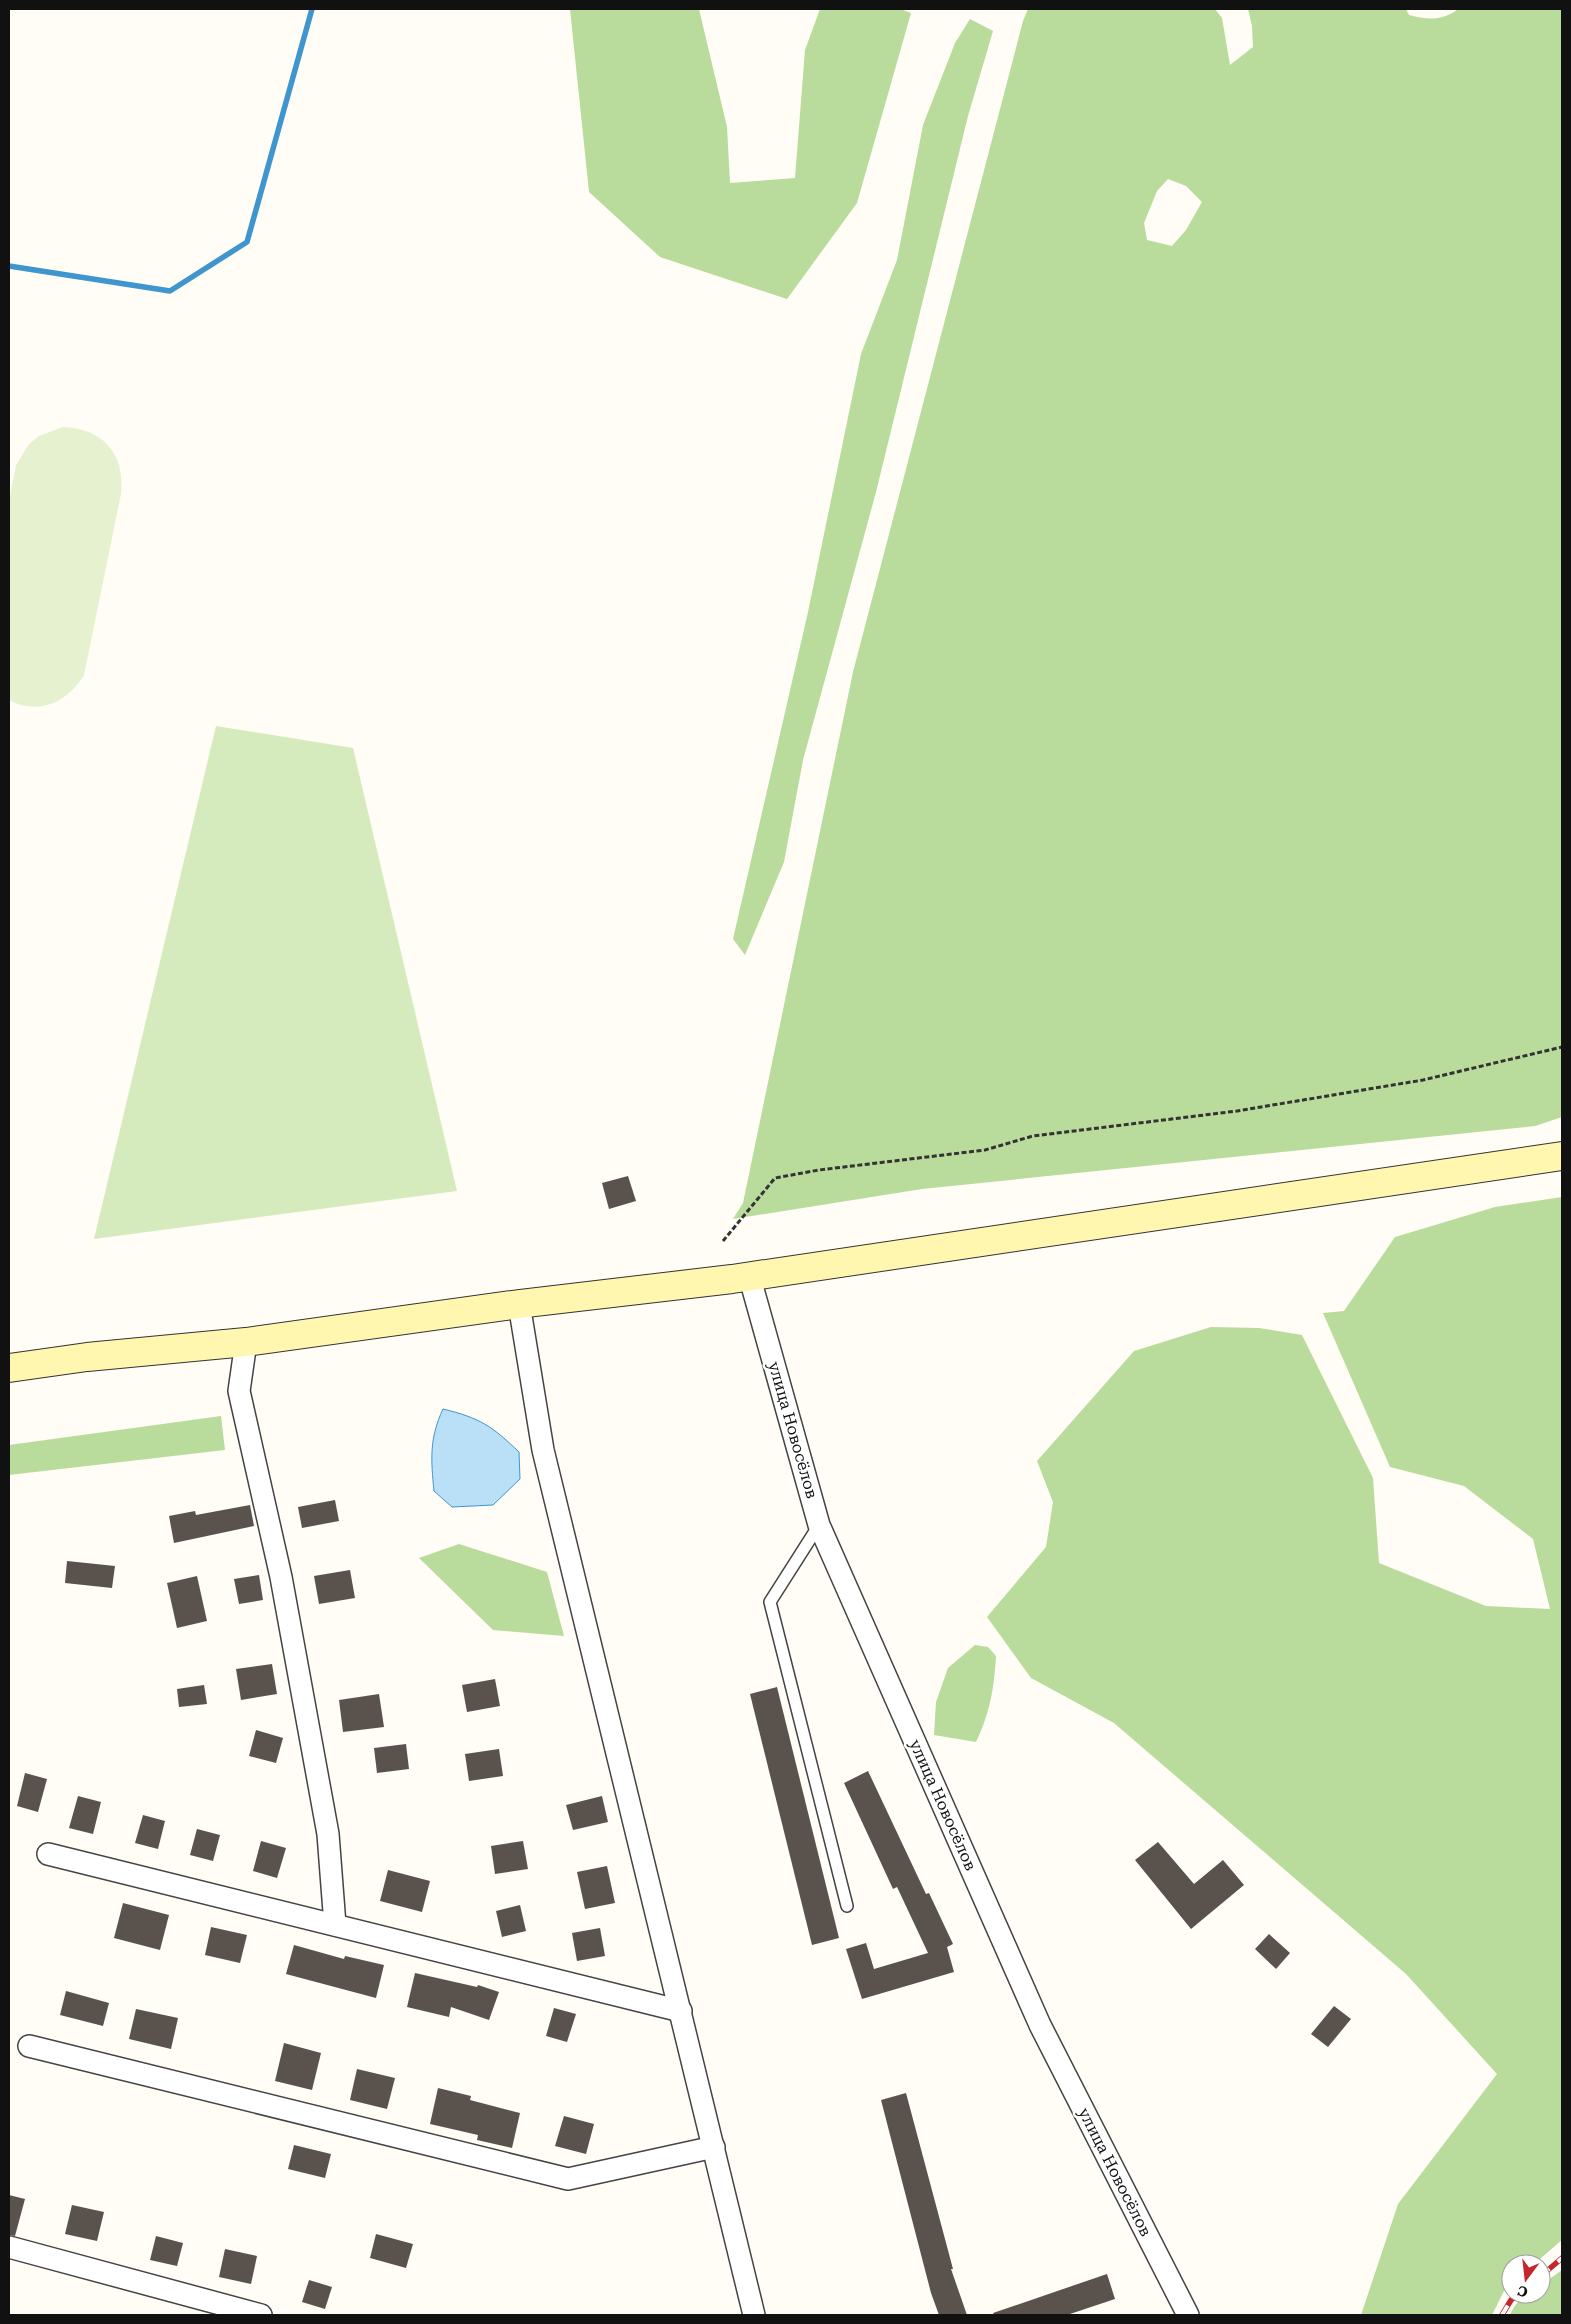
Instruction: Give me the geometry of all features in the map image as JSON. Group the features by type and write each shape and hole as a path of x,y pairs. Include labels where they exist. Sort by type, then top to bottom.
{"street":[{"path":"9,1368 87,1357 246,1342 519,1304 732,1279 1562,1156"},
{"name":"улица Новосёлов","path":"750,1275 819,1525 1040,2025 1184,2314"},
{"path":"519,1304 544,1450 754,2315"},
{"path":"246,1342 239,1391 281,1577 328,1834 335,1925"},
{"path":"48,1854 681,2011"},
{"path":"28,2046 568,2179 714,2147"},
{"path":"9,2247 261,2315"}],"lane":[{"path":"819,1525 770,1602 847,1906"}],"path":[{"path":"723,1241 775,1178 818,1170 985,1150 1034,1136 1238,1111 1423,1080 1562,1047"}],"green space":[{"path":"570,9 699,9 727,127 730,183 795,178 805,50 820,9 900,9 911,13 857,203 787,299 660,257 589,192"},
{"path":"1028,9 1215,9 1222,18 1230,65 1253,47 1252,26 1248,9 1406,9 1409,15 1435,18 1447,16 1458,9 1562,9 1562,1117 1535,1126 922,1189 733,1219 743,1203 853,672 1023,21","holes":["1168,179 1186,186 1202,202 1186,230 1172,246 1147,240 1144,223 1157,191"]},
{"path":"970,19 993,31 968,116 876,492 803,760 784,862 745,955 733,939 808,612 861,354 897,260 923,125 955,43"},
{"path":"63,427 90,433 100,438 108,446 115,455 119,467 121,494 84,675 70,693 61,699 51,704 31,707 9,700 9,501 16,465 29,444 39,436"},
{"path":"216,726 353,748 457,1191 94,1239"},
{"path":"1562,1197 1562,2240 1546,2254 1501,2254 1501,2297 1492,2315 1361,2315 1398,2204 1497,2074 1406,1974 1114,1723 1031,1678 987,1617 1046,1547 1053,1502 1037,1461 1134,1351 1211,1327 1259,1328 1302,1335 1373,1478 1379,1563 1486,1606 1550,1609 1533,1539 1464,1486 1390,1467 1323,1313 1344,1311 1395,1237 1495,1207"},
{"path":"221,1416 225,1450 9,1475 9,1445"},
{"path":"459,1544 547,1572 564,1636 493,1630 419,1558"},
{"path":"975,1645 988,1647 996,1656 991,1700 976,1742 934,1735 936,1702 948,1668"},
{"path":"1562,2270 1562,2315 1510,2315 1516,2304 1551,2304 1551,2278"}],"water":[{"path":"443,1409 485,1424 519,1452 520,1479 493,1505 452,1507 434,1491 432,1469 433,1440"}],"building":[{"path":"628,1176 636,1201 609,1209 602,1183"},
{"path":"335,1500 339,1521 302,1528 298,1507"},
{"path":"250,1505 254,1526 174,1543 169,1516 195,1511 196,1515"},
{"path":"67,1561 115,1566 112,1588 65,1583"},
{"path":"350,1570 355,1598 319,1604 314,1576"},
{"path":"259,1575 263,1600 239,1604 234,1579"},
{"path":"197,1576 207,1621 177,1628 167,1583"},
{"path":"272,1664 277,1694 241,1700 236,1669"},
{"path":"495,1679 500,1706 467,1712 462,1685"},
{"path":"204,1685 207,1704 179,1707 177,1689"},
{"path":"777,1687 839,1938 812,1945 750,1694"},
{"path":"379,1694 384,1727 343,1732 339,1700"},
{"path":"256,1730 283,1738 276,1763 249,1756"},
{"path":"406,1744 409,1769 377,1773 374,1748"},
{"path":"499,1749 503,1776 469,1781 465,1754"},
{"path":"868,1771 926,1894 929,1893 953,1944 947,1947 954,1972 862,1999 846,1949 866,1943 874,1969 928,1953 897,1887 893,1889 844,1783"},
{"path":"25,1773 47,1779 38,1812 17,1806"},
{"path":"78,1796 101,1802 93,1834 69,1828"},
{"path":"602,1796 608,1822 573,1830 566,1805"},
{"path":"143,1815 165,1821 158,1849 135,1843"},
{"path":"197,1829 220,1835 213,1861 190,1855"},
{"path":"261,1841 286,1848 277,1878 253,1871"},
{"path":"523,1841 528,1869 495,1874 491,1846"},
{"path":"1158,1842 1194,1884 1223,1860 1244,1885 1191,1929 1135,1860"},
{"path":"607,1866 615,1903 585,1909 577,1872"},
{"path":"388,1870 430,1881 422,1912 380,1901"},
{"path":"123,1903 169,1915 160,1950 114,1938"},
{"path":"520,1905 526,1931 502,1937 496,1911"},
{"path":"211,1927 247,1935 240,1963 205,1955"},
{"path":"600,1928 605,1956 577,1961 572,1933"},
{"path":"1269,1934 1290,1953 1276,1969 1255,1949"},
{"path":"294,1945 344,1959 345,1956 384,1965 376,1998 286,1974"},
{"path":"415,1973 477,1987 478,1985 499,1992 489,2020 451,2007 449,2017 407,2007"},
{"path":"66,1991 109,2003 103,2026 60,2015"},
{"path":"1334,2006 1351,2019 1328,2047 1311,2034"},
{"path":"554,2008 576,2014 567,2042 546,2036"},
{"path":"136,2009 178,2018 171,2049 129,2039"},
{"path":"284,2043 321,2053 312,2090 275,2081"},
{"path":"357,2069 395,2078 387,2109 350,2100"},
{"path":"438,2088 471,2096 470,2100 520,2113 512,2148 477,2140 478,2135 430,2124"},
{"path":"906,2093 953,2269 951,2269 967,2315 939,2315 931,2293 881,2100"},
{"path":"564,2116 594,2124 586,2154 555,2146"},
{"path":"294,2145 331,2154 325,2178 288,2169"},
{"path":"9,2195 25,2199 15,2236 9,2235"},
{"path":"72,2205 104,2212 97,2241 65,2234"},
{"path":"376,2234 413,2244 406,2268 370,2258"},
{"path":"156,2236 183,2243 177,2266 150,2260"},
{"path":"225,2249 257,2256 251,2284 219,2277"},
{"path":"1107,2274 1115,2299 1067,2315 994,2315 993,2313"},
{"path":"309,2280 332,2287 325,2309 302,2302"}],"waterway":[{"path":"9,266 170,291 247,242 312,9"}],"railway":[{"path":"1551,2267 1562,2258"},
{"path":"1502,2315 1509,2304"}]}
